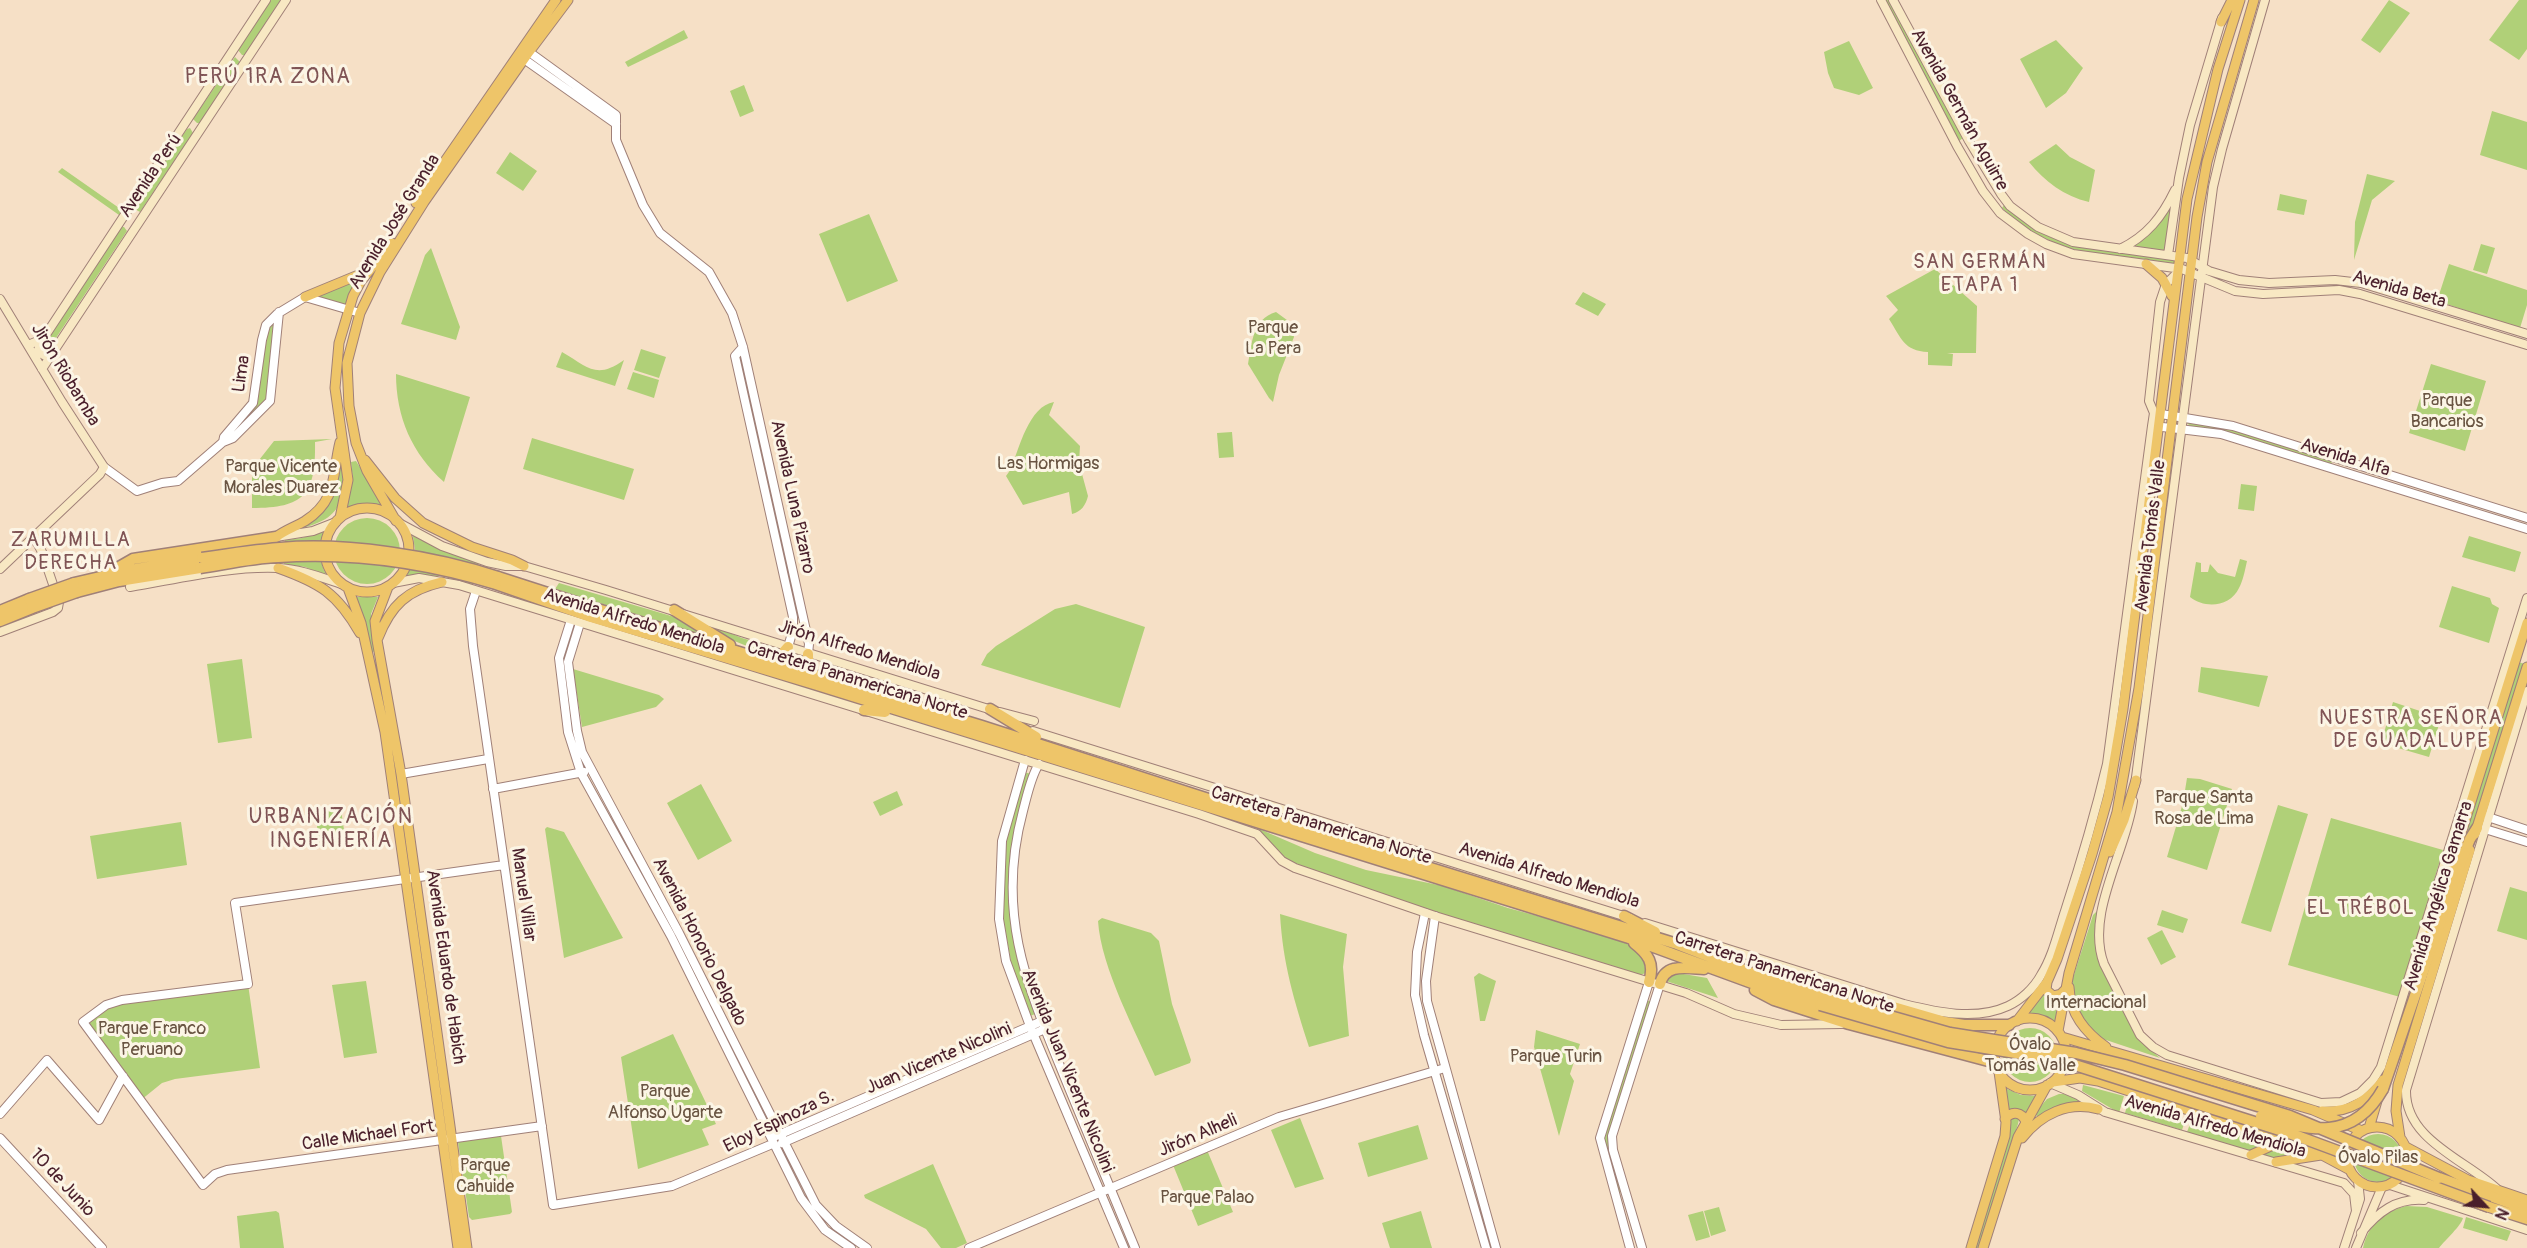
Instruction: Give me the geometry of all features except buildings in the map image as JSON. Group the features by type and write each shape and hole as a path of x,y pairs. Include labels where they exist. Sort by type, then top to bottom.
{"highway":[{"path":"0,611 75,588 105,575 132,559 276,537"},
{"name":"Carretera Panamericana Norte","path":"105,575 201,563 316,556 429,567 497,580 1075,755 1266,818 1677,944 1821,1001 1948,1042 2059,1060 2527,1209"},
{"name":"Carretera Panamericana Norte","path":"91,588 201,563"},
{"name":"Carretera Panamericana Norte","path":"497,580 591,617 1629,938 1732,976 1950,1033 2076,1053 2125,1065 2290,1116 2493,1198 2527,1219"},
{"path":"75,588 107,591 130,587"},
{"path":"0,621 30,603"},
{"path":"675,610 696,626 746,654"},
{"path":"770,662 788,647"},
{"path":"808,654 808,674"},
{"path":"992,709 1025,732 1075,755"},
{"path":"864,710 878,710 897,715 908,714"},
{"path":"936,722 943,730 966,738 970,743"},
{"path":"1037,769 1055,759"},
{"path":"2059,1060 2088,1063 2305,1129 2325,1130 2362,1115 2387,1081 2469,839 2481,828"},
{"path":"1624,916 1677,944"},
{"path":"1629,938 1644,952 1651,963 1654,983"},
{"path":"1654,983 1673,968 1716,970"},
{"path":"1759,975 1783,975 1903,1007 1945,1022 1969,1025 2013,1023"},
{"path":"1732,976 1774,1000 1933,1048 1967,1054 1997,1066"},
{"path":"1967,1054 1974,1049 1978,1041 1976,1031 1969,1025"}],"main road":[{"name":"Avenida Perú","path":"40,340 266,0"},
{"name":"Avenida Perú","path":"42,369 286,0"},
{"name":"Avenida José Granda","path":"398,522 370,479 359,451 349,406 346,378 350,350 360,313 380,272 556,0"},
{"name":"Avenida José Granda","path":"338,520 347,487 345,454 335,388 335,366 348,309 361,281 389,248 433,177 523,53 568,0"},
{"name":"Avenida Germán Aguirre","path":"1881,0 1957,146 1995,208 2028,234 2063,251 2191,272"},
{"name":"Avenida Germán Aguirre","path":"1893,0 1969,141 2006,199 2029,221 2055,236 2080,243 2193,260"},
{"path":"2168,255 2179,178 2190,125 2221,22 2230,0"},
{"name":"Avenida Tomás Valle","path":"2013,1023 2047,982 2065,937 2086,872 2110,784 2123,709 2133,595 2143,550 2156,413 2187,199 2218,69 2240,0"},
{"name":"Avenida Tomás Valle","path":"2060,1034 2069,973 2114,826 2127,763 2156,552 2197,217 2207,162 2254,0"},
{"name":"Avenida Tomás Valle","path":"2265,0 2219,159 2202,267 2136,780 2128,825 2100,918 2100,953 2119,997 2140,1035 2153,1047 2168,1055 2321,1103 2341,1102 2360,1093"},
{"path":"2120,249 2150,229 2162,213 2179,178"},
{"path":"1995,208 2006,199"},
{"name":"Avenida Beta","path":"2193,260 2202,267 2230,278 2258,282 2335,280 2361,283 2527,334"},
{"path":"2146,264 2166,284 2173,299"},
{"path":"305,297 370,271"},
{"path":"2166,284 2177,271"},
{"name":"Avenida Beta","path":"2191,272 2223,287 2254,293 2349,291 2527,345"},
{"name":"Avenida Tomás Valle","path":"2156,413 2150,401 2160,302 2166,284"},
{"name":"Jirón Riobamba","path":"0,299 104,467"},
{"path":"2476,329 2480,319"},
{"path":"28,345 40,340"},
{"path":"40,340 38,352 49,358"},
{"path":"2154,362 2165,363"},
{"name":"Avenida Tomás Valle","path":"2023,996 2035,985 2045,969 2095,814 2106,768 2133,595 2155,426"},
{"path":"276,537 314,515 327,500 334,483 341,439"},
{"path":"345,454 352,458 359,451 388,491 423,523 472,547 524,566"},
{"path":"0,568 100,474 104,467"},
{"path":"130,587 231,571 278,568 304,572 361,592 375,592 390,585 402,573 407,561 407,541 398,522 378,510 365,508 352,511 338,520 299,535 276,537 265,531"},
{"path":"338,520 329,533 326,554 332,573 345,586"},
{"name":"Avenida Alfredo Mendiola","path":"398,522 442,546 487,562 506,566 524,566 675,610"},
{"path":"0,632 53,612 59,607 42,552 33,537"},
{"path":"276,537 282,556 278,568"},
{"path":"2143,550 2156,552"},
{"path":"476,591 476,575 487,562"},
{"path":"278,568 309,579 335,597 349,614 365,642"},
{"name":"Avenida Alfredo Mendiola","path":"390,585 419,578 442,582 864,710"},
{"path":"377,640 394,607 414,591 442,582"},
{"name":"Avenida Eduardo de Habich","path":"390,585 375,621 401,774 411,879"},
{"name":"Avenida Eduardo de Habich","path":"345,586 365,642 385,732 411,879 447,1140 458,1248"},
{"path":"2133,595 2150,598"},
{"name":"Avenida Angélica Gamarra","path":"2360,1093 2373,1080 2381,1067 2527,598"},
{"name":"Jirón Alfredo Mendiola","path":"675,610 808,654 992,709 1033,726"},
{"name":"Avenida Angélica Gamarra","path":"2366,1129 2527,623"},
{"path":"368,659 373,653 380,656"},
{"path":"2517,656 2527,658"},
{"name":"Avenida Angélica Gamarra","path":"2493,1198 2421,1131 2413,1120 2406,1102 2409,1077 2481,828 2509,721 2527,667"},
{"name":"Avenida Angélica Gamarra","path":"2400,1137 2396,1111 2398,1085 2481,828 2488,818 2527,692"},
{"path":"2113,723 2123,709"},
{"path":"864,710 970,743 1037,769 1248,830 1257,834 1282,861 1295,868 1425,913 1654,983 1696,997 1734,1014 1762,1022 1789,1025 1849,1024"},
{"path":"2507,755 2509,721"},
{"name":"Avenida Alfredo Mendiola","path":"1033,726 1040,735 1624,916 1903,1007 1948,1013 1977,1013 2008,1006 2023,996"},
{"path":"2106,768 2110,784"},
{"path":"2097,878 2115,842 2136,780"},
{"path":"2459,815 2463,828"},
{"path":"2073,886 2086,872"},
{"path":"2069,973 2069,994 2076,1016 2090,1034 2111,1050"},
{"path":"2047,982 2046,990 2053,996 2065,990"},
{"path":"1971,1248 2002,1148 2005,1119 1996,1042 2013,1023 2028,1018 2040,1019 2060,1034 2313,1110 2366,1129 2386,1128 2400,1137 2406,1148 2406,1168 2398,1179 2386,1186 2361,1233 2356,1248"},
{"path":"1983,1248 2013,1152 2026,1122 2050,1083 2061,1071 2065,1060 2065,1048 2060,1034"},
{"path":"1997,1066 2010,1083 2021,1089 2034,1089 2050,1083"},
{"name":"Avenida Alfredo Mendiola","path":"2050,1083 2076,1078 2094,1080 2322,1155 2350,1170"},
{"path":"2313,1110 2333,1112 2355,1106 2370,1096 2383,1080"},
{"name":"Avenida Alfredo Mendiola","path":"2050,1083 2078,1095 2098,1109 2344,1183 2354,1194 2356,1211"},
{"path":"2013,1152 2034,1124 2051,1113 2076,1106 2098,1109"},
{"path":"2005,1119 2010,1114 2017,1113 2023,1116 2026,1122"},
{"path":"2344,1248 2361,1194 2358,1181 2350,1170 2347,1158 2348,1148 2352,1140 2366,1129"},
{"name":"Avenida Eduardo de Habich","path":"447,1140 467,1248"},
{"path":"2251,1155 2282,1141"},
{"path":"2406,1148 2468,1180 2493,1198 2527,1200"},
{"path":"2277,1162 2322,1155"},
{"path":"2358,1181 2371,1187 2386,1186 2527,1230"},
{"path":"2361,1233 2379,1212 2387,1208 2417,1200 2437,1201"}],"street":[{"name":"Avenida Luna Pizarro","path":"523,53 616,115 616,140 643,205 660,233 709,272 725,297 743,347 809,644 808,654"},
{"path":"523,53 616,124"},
{"path":"305,297 360,313"},
{"name":"Lima","path":"104,467 137,491 162,483 178,481 223,442 224,437 253,403 264,332 272,318 279,312 305,297"},
{"path":"223,442 233,438 270,401 279,312"},
{"name":"Avenida Luna Pizarro","path":"743,347 735,356 793,617 793,630 788,647"},
{"name":"Avenida Alfa","path":"2156,413 2233,426 2527,518"},
{"name":"Avenida Alfa","path":"2155,426 2222,434 2527,530"},
{"name":"Manuel Villar","path":"476,591 470,609 473,646 553,1205"},
{"name":"Avenida Honorio Delgado","path":"575,621 568,662 582,752 680,933 820,1210 836,1226 867,1248"},
{"name":"Avenida Honorio Delgado","path":"575,621 559,658 568,732 581,773 671,936 801,1198 825,1230 851,1248"},
{"path":"401,774 488,759"},
{"name":"Avenida Juan Vicente Nicolini","path":"1024,764 1002,841 999,919 1006,961 1030,1026 1124,1248"},
{"name":"Avenida Juan Vicente Nicolini","path":"1037,769 1020,822 1012,900 1018,950 1026,980 1043,1025 1136,1248"},
{"path":"493,789 591,770"},
{"path":"2488,818 2527,830"},
{"path":"2481,828 2527,842"},
{"path":"0,1114 47,1060 99,1120 123,1076 83,1022 106,1005 122,1000 248,984 235,903 504,866"},
{"path":"1425,913 1417,952 1415,995 1424,1035 1486,1248"},
{"path":"1435,916 1426,981 1427,1001 1496,1248"},
{"path":"1630,1248 1600,1138 1654,983"},
{"path":"1642,1248 1613,1150 1612,1136 1654,983"},
{"name":"Eloy Espinoza S.","path":"553,1205 672,1186 772,1143 781,1134 940,1065 1030,1026 1043,1025"},
{"name":"Juan Vicente Nicolini","path":"772,1143 785,1143 1034,1035 1043,1025"},
{"path":"940,1065 944,1074"},
{"name":"Jirón Alheli","path":"969,1248 1289,1113 1445,1068"},
{"name":"Calle Michael Fort","path":"123,1076 203,1185 215,1174 227,1170 542,1126"},
{"name":"10 de Junio","path":"0,1138 102,1248"}],"green space":[{"path":"271,0 281,0 245,55 242,55 238,50"},
{"path":"1885,0 1890,0 1963,138 1959,141"},
{"path":"2389,0 2410,13 2380,53 2361,40"},
{"path":"2519,0 2527,0 2527,49 2519,60 2489,40"},
{"path":"684,30 688,38 628,67 625,62"},
{"path":"2056,40 2083,68 2066,93 2046,108 2020,59"},
{"path":"1849,41 1873,88 1859,95 1834,88 1824,52"},
{"path":"235,57 240,62 200,123 197,123 193,119"},
{"path":"744,85 754,111 740,117 730,91"},
{"path":"2492,111 2527,122 2527,170 2480,155"},
{"path":"190,128 193,133 140,212 133,208 187,129"},
{"path":"2056,144 2070,157 2095,170 2089,202 2071,196 2056,187 2029,162"},
{"path":"510,152 537,171 523,191 496,173"},
{"path":"62,168 122,210 119,215 58,172"},
{"path":"2367,174 2395,181 2372,200 2354,260 2355,222"},
{"path":"2280,194 2307,200 2304,215 2277,210"},
{"path":"2173,202 2165,251 2131,246"},
{"path":"2004,205 2060,241 2175,260 2175,262 2173,264 2103,256 2062,245 2042,237 2022,224 2002,208"},
{"path":"869,214 898,281 847,302 819,234"},
{"path":"121,227 127,231 46,353 40,349"},
{"path":"2481,244 2495,248 2487,274 2473,270"},
{"path":"431,248 460,327 456,340 401,324 425,255"},
{"path":"2449,264 2527,290 2527,305 2520,328 2437,301"},
{"path":"1935,269 1977,306 1976,353 1947,353 1953,354 1952,366 1928,365 1928,352 1908,346 1900,338 1889,319 1898,310 1886,296"},
{"path":"357,279 345,306 318,298 317,294"},
{"path":"1583,292 1606,304 1598,316 1575,304"},
{"name":"Parque La Pera","path":"1276,312 1291,323 1294,337 1279,375 1273,402 1248,364 1254,333 1262,320"},
{"path":"275,318 268,401 227,438 247,419 255,405 265,338"},
{"path":"641,349 666,357 659,378 634,370"},
{"path":"562,352 592,369 599,370 614,366 624,360 615,386 556,367"},
{"name":"Parque Bancarios","path":"2431,364 2486,381 2465,451 2409,433"},
{"path":"633,372 659,380 654,398 627,389"},
{"path":"396,374 470,397 444,482 423,459 408,434 399,405"},
{"name":"Las Hormigas","path":"1054,402 1049,415 1080,446 1079,463 1088,496 1083,508 1072,514 1069,492 1023,505 1006,476 1032,419 1045,405"},
{"path":"2190,421 2222,425 2331,460 2332,464 2191,427 2187,423"},
{"path":"1232,432 1234,457 1219,458 1217,433"},
{"path":"532,438 634,469 624,500 523,469"},
{"name":"Parque Vicente Morales Duarez","path":"332,439 315,442 313,475 303,495 284,505 252,508 252,469 274,441"},
{"path":"340,447 343,491 340,502 334,512 325,519 294,530 325,504 336,488 339,477"},
{"path":"356,461 385,507 361,505 346,509 353,480 351,462"},
{"path":"2241,484 2257,486 2254,511 2238,509"},
{"path":"367,518 379,521 390,528 397,539 400,551 397,563 390,574 379,581 367,584 355,581 344,574 337,563 334,551 337,539 344,528 355,521"},
{"path":"324,530 321,553 322,565 327,576 305,567 284,564 285,540 302,538"},
{"path":"412,531 481,562 477,566 473,585 442,576 407,576 415,549"},
{"path":"2469,536 2521,552 2515,572 2462,557"},
{"path":"2240,559 2247,561 2244,575 2239,588 2230,599 2210,604 2190,597 2196,562 2201,563 2201,572 2208,572 2210,564 2218,573 2235,577"},
{"path":"559,583 678,618 714,639 555,589"},
{"path":"2452,586 2490,598 2492,604 2499,608 2489,643 2439,627"},
{"path":"355,597 378,597 371,614 375,651 371,653"},
{"path":"1076,604 1145,627 1120,708 981,665 987,654 996,646 1055,609"},
{"path":"705,623 742,638 780,649 769,655 732,640"},
{"path":"242,659 252,738 218,743 207,664"},
{"path":"2518,662 2525,664 2481,805 2463,846 2418,988"},
{"path":"2201,667 2268,676 2259,707 2198,692"},
{"path":"573,669 659,695 664,699 656,707 582,727"},
{"path":"2393,702 2441,718 2429,757 2381,743"},
{"path":"1024,772 1031,774 1013,837 1009,905 1015,949 1035,1014 1030,1016 1014,978 1003,918 1002,890 1006,837"},
{"name":"Parque Santa Rosa de Lima","path":"2187,778 2200,779 2232,789 2207,870 2167,857 2183,803"},
{"path":"701,784 732,841 698,860 667,803"},
{"path":"897,791 903,805 880,816 873,802"},
{"path":"2278,805 2308,814 2271,932 2241,923"},
{"path":"341,810 346,843 320,846 315,813"},
{"path":"2331,818 2443,850 2400,997 2288,965"},
{"path":"181,822 187,865 97,879 90,836"},
{"path":"547,827 564,832 623,938 564,958 545,829"},
{"path":"1257,828 1315,853 1366,870 1443,886 1508,908 1612,936 1633,947 1645,957 1648,972 1638,976 1316,874 1284,858"},
{"path":"2510,887 2527,892 2527,940 2497,931"},
{"name":"Internacional","path":"2098,910 2096,926 2120,1005 2141,1041 2160,1058 2100,1038 2082,1019 2078,1011 2073,995 2073,978 2093,915"},
{"path":"2162,910 2188,919 2183,933 2157,925"},
{"path":"1280,914 1347,934 1343,967 1349,1036 1309,1047 1290,982"},
{"path":"1102,918 1151,933 1159,941 1172,1004 1191,1060 1190,1063 1155,1076 1112,979 1098,921"},
{"path":"2162,930 2176,957 2161,965 2147,938"},
{"path":"1479,973 1496,981 1485,1021 1480,1021 1474,977"},
{"path":"1678,973 1707,978 1718,998 1666,981 1665,977"},
{"path":"366,981 377,1053 344,1058 332,985"},
{"name":"Parque Franco Peruano","path":"248,984 260,1068 175,1079 162,1083 141,1100 83,1022 106,1005"},
{"path":"2043,994 2055,999 2057,1024 2045,1016 2028,1014"},
{"path":"1645,1000 1652,1002 1611,1126 1623,1191 1617,1194 1603,1141"},
{"name":"Óvalo Tomás Valle","path":"2025,1028 2035,1028 2045,1032 2053,1040 2057,1055 2053,1070 2045,1078 2035,1082 2025,1082 2015,1078 2007,1070 2003,1060 2003,1050 2007,1040 2015,1032"},
{"name":"Parque Turin","path":"1536,1030 1580,1044 1570,1074 1574,1081 1559,1136 1534,1047"},
{"name":"Parque Alfonso Ugarte","path":"673,1034 716,1124 702,1129 709,1145 638,1169 621,1057"},
{"path":"2083,1085 2124,1096 2119,1113 2082,1091"},
{"path":"2005,1088 2021,1095 2038,1096 2026,1115 2009,1111"},
{"path":"2059,1094 2088,1103 2038,1118 2035,1113 2047,1099"},
{"path":"2128,1102 2185,1121 2182,1130 2125,1113"},
{"path":"2012,1116 2019,1119 2018,1124 1978,1248 1973,1248"},
{"path":"2193,1116 2309,1155 2276,1159 2187,1132"},
{"path":"1300,1118 1324,1179 1295,1188 1271,1130"},
{"path":"1418,1125 1428,1159 1368,1177 1358,1143"},
{"name":"Parque Cahuide","path":"499,1134 512,1212 472,1220 469,1217 458,1142"},
{"name":"Óvalo Pilas","path":"2373,1134 2383,1134 2398,1144 2402,1158 2398,1172 2392,1178 2383,1182 2373,1182 2358,1172 2354,1163 2354,1153 2364,1138"},
{"name":"Parque Palao","path":"1207,1150 1233,1212 1198,1226 1173,1165"},
{"path":"933,1164 967,1243 956,1248 941,1248 926,1229 865,1198 864,1195"},
{"path":"2406,1206 2427,1207 2463,1218 2439,1248 2363,1248 2365,1240 2378,1221"},
{"path":"1719,1207 1726,1231 1711,1236 1704,1211"},
{"path":"276,1211 279,1213 284,1248 240,1248 237,1216"},
{"path":"1421,1211 1432,1248 1390,1248 1382,1223"},
{"path":"1703,1211 1710,1237 1696,1241 1688,1215"},
{"path":"2466,1217 2511,1231 2507,1241 2463,1228"}],"district":[{"name":"PERÚ 1RA ZONA","path":"268,78"},
{"name":"SAN GERMÁN ETAPA 1","path":"1980,274"},
{"name":"ZARUMILLA DERECHA","path":"71,552"},
{"name":"NUESTRA SEÑORA DE GUADALUPE","path":"2411,730"},
{"name":"URBANIZACIÓN INGENIERÍA","path":"331,830"},
{"name":"EL TRÉBOL","path":"2361,909"}]}
